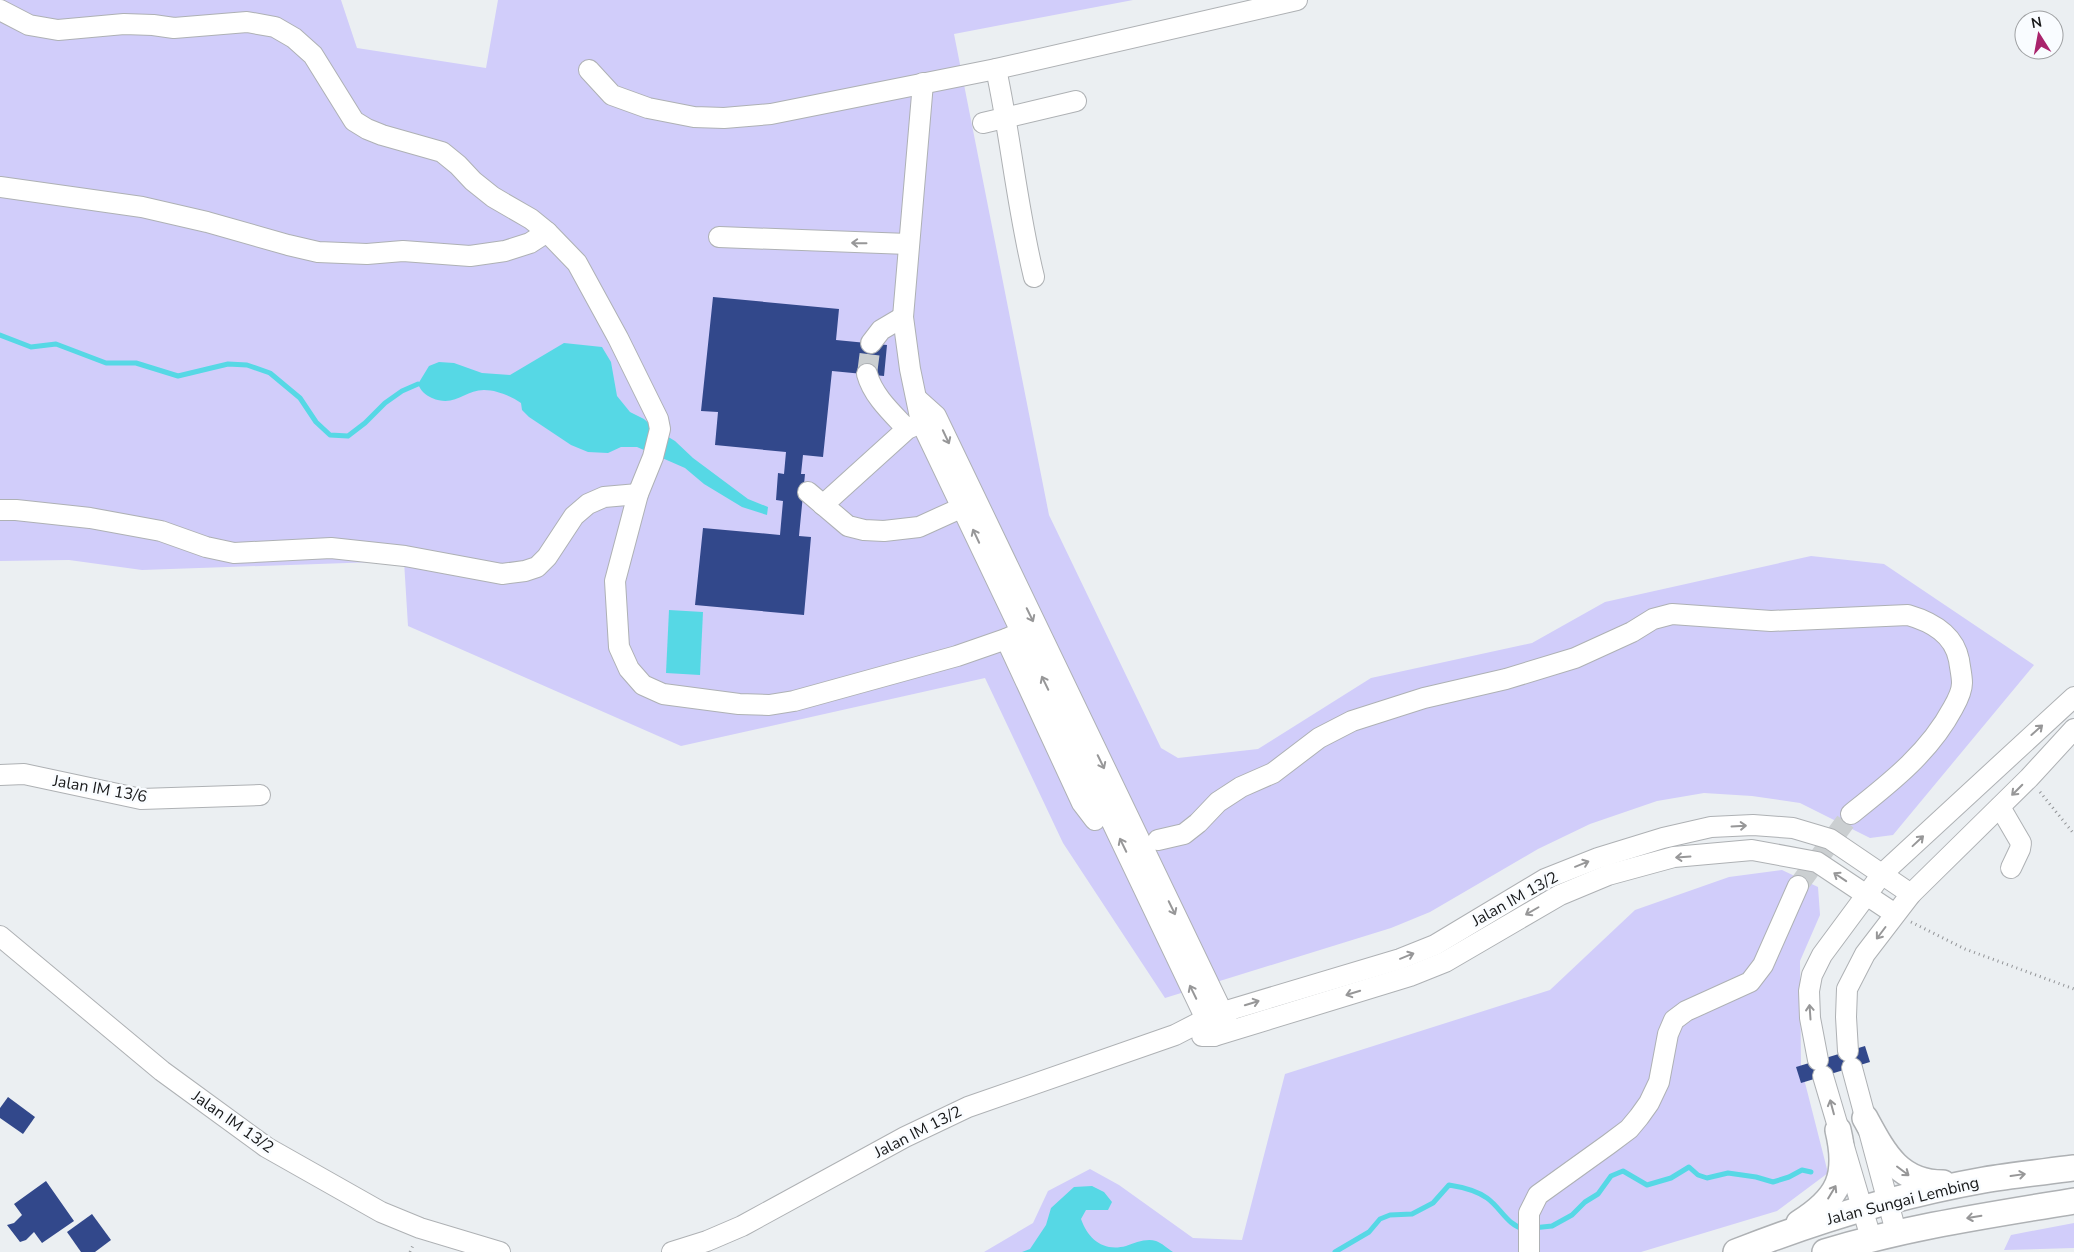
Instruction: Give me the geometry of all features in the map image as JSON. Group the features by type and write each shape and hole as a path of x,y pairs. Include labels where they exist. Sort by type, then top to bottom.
{"main road":[{"path":"1865,1118 1882,1150 1896,1166 1914,1180 1937,1184 1984,1180"},
{"path":"1782,1234 1819,1210 1833,1193 1842,1173 1843,1151 1838,1130"},
{"name":"Jalan Sungai Lembing","path":"1736,1252 1782,1234 1888,1201 1984,1180 2074,1168"},
{"name":"Jalan Sungai Lembing","path":"1825,1252 1872,1238 1932,1224 2074,1201"}],"street":[{"path":"590,70 612,95 633,104 669,113 716,118 770,114 996,69 1297,0"},
{"path":"0,10 29,24 58,30 124,24 174,28 247,22 275,27 294,38 313,54 354,121 367,130 442,152 493,197 531,219 547,232 576,263 658,419 660,429 653,457 638,494 615,581 619,647 629,669 643,685 663,694 739,704 769,705 948,658 1013,635"},
{"path":"996,69 1007,118 1020,216 1034,277"},
{"path":"923,83 903,317 910,369 922,422 969,504 1218,1024"},
{"path":"984,123 1076,101"},
{"path":"0,187 142,207 207,222 288,246 318,252 367,254 403,251 470,256 513,249 530,243 547,232"},
{"path":"719,237 908,244"},
{"path":"871,343 881,330 903,317"},
{"path":"867,374 870,386 892,414 922,422"},
{"path":"823,505 922,422"},
{"path":"808,492 848,526 864,530 884,531 919,526 969,504"},
{"path":"0,510 90,518 161,531 206,547 234,553 331,548 405,556 502,574 525,571 537,567 547,557 574,516 588,504 604,497 638,494"},
{"path":"1011,593 1013,635 1082,803 1095,820"},
{"path":"1158,840 1184,834 1198,824 1218,802 1241,787 1273,773 1319,738 1352,721 1424,698 1506,679 1576,658 1632,632 1653,618 1672,614 1771,621 1908,616 1926,620 1943,632 1954,645 1962,684 1957,700 1933,741 1902,772 1851,814"},
{"path":"1013,635 1069,715"},
{"path":"1872,1238 1838,1130 1821,1068 1810,1018 1809,991 1812,975 1822,955 1882,874 2074,697"},
{"path":"1896,1232 1850,1059 1846,1018 1847,989 1865,954 1911,894 2029,778 2074,729"},
{"name":"Jalan IM 13/6","path":"0,775 24,774 141,799 260,795"},
{"path":"2000,807 2021,842 2020,849 2011,868"},
{"name":"Jalan IM 13/2","path":"1218,1024 1435,945 1546,879 1598,858 1663,838 1711,827 1753,825 1793,828 1830,839 1911,894"},
{"name":"Jalan IM 13/2","path":"672,1252 707,1241 742,1226 904,1137 968,1107 1175,1035 1418,972 1445,962 1560,895 1608,875 1674,857 1752,850 1816,862 1895,914"},
{"path":"1530,1250 1529,1213 1538,1194 1629,1129 1639,1118 1659,1082 1668,1034 1674,1020 1686,1011 1750,982 1763,965 1798,886"},
{"name":"Jalan IM 13/2","path":"0,936 162,1071 266,1147 381,1212 420,1228 500,1252"}],"path":[{"path":"2029,778 2074,834"},
{"path":"1895,914 1965,949 2074,989"}],"shaded area":[{"path":"0,0 341,0 357,48 486,68 498,0 1133,0 954,34 1049,515 1161,748 1178,758 1258,749 1371,678 1532,643 1605,602 1811,556 1884,564 2034,665 1893,835 1870,838 1800,803 1752,796 1704,793 1657,801 1590,824 1538,849 1430,912 1391,928 1165,998 1063,843 985,678 681,746 408,626 404,561 142,570 69,560 0,561"},
{"path":"1782,870 1818,887 1820,915 1800,961 1801,1067 1828,1173 1777,1211 1641,1252 984,1252 1033,1223 1048,1191 1090,1169 1119,1185 1193,1238 1242,1240 1285,1074 1550,990 1635,910 1729,877"},
{"path":"2074,1223 2074,1248 2004,1250 2011,1235"}],"water":[{"path":"564,343 602,347 611,362 617,396 630,412 644,419 655,429 675,441 693,458 748,499 768,507 767,515 742,507 704,484 685,468 637,447 621,447 608,453 588,452 571,445 529,417 522,410 521,403 503,394 484,390 453,400 440,401 425,394 418,384 429,366 439,362 454,363 482,373 510,375"},
{"path":"669,610 703,612 700,675 666,673"},
{"path":"1092,1186 1104,1192 1112,1202 1108,1210 1086,1210 1081,1219 1092,1238 1110,1247 1126,1246 1152,1240 1173,1252 1022,1252 1030,1249 1046,1225 1051,1208 1074,1187"}],"building":[{"path":"713,297 839,309 836,340 887,345 884,376 832,371 823,457 803,455 801,474 805,474 799,536 811,537 804,615 695,605 703,528 780,535 783,501 776,500 778,473 784,474 786,452 715,445 718,412 701,411"},
{"path":"1865,1046 1870,1062 1801,1083 1796,1067"},
{"path":"8,1097 35,1117 23,1134 0,1118 0,1108"},
{"path":"46,1181 74,1221 42,1243 34,1232 26,1240 20,1242 7,1225 14,1223 22,1215 14,1204"},
{"path":"92,1214 111,1240 95,1252 81,1252 67,1232"}],"waterway":[{"path":"0,335 31,347 56,344 106,363 136,363 178,376 228,364 247,365 270,373 300,398 316,422 330,435 348,436 365,423 385,403 402,391 418,384"},
{"path":"1533,1228 1552,1226 1572,1215 1585,1202 1598,1194 1611,1176 1623,1171 1647,1185 1671,1178 1689,1167 1698,1175 1707,1178 1728,1173 1756,1177 1773,1182 1802,1170 1811,1172"},
{"path":"1335,1252 1369,1232 1380,1219 1390,1215 1412,1214 1433,1203 1449,1185 1483,1196 1492,1202 1513,1224 1524,1229"}],"tunnel":[{"path":"867,374 871,343"},
{"path":"1798,886 1851,814"}]}
